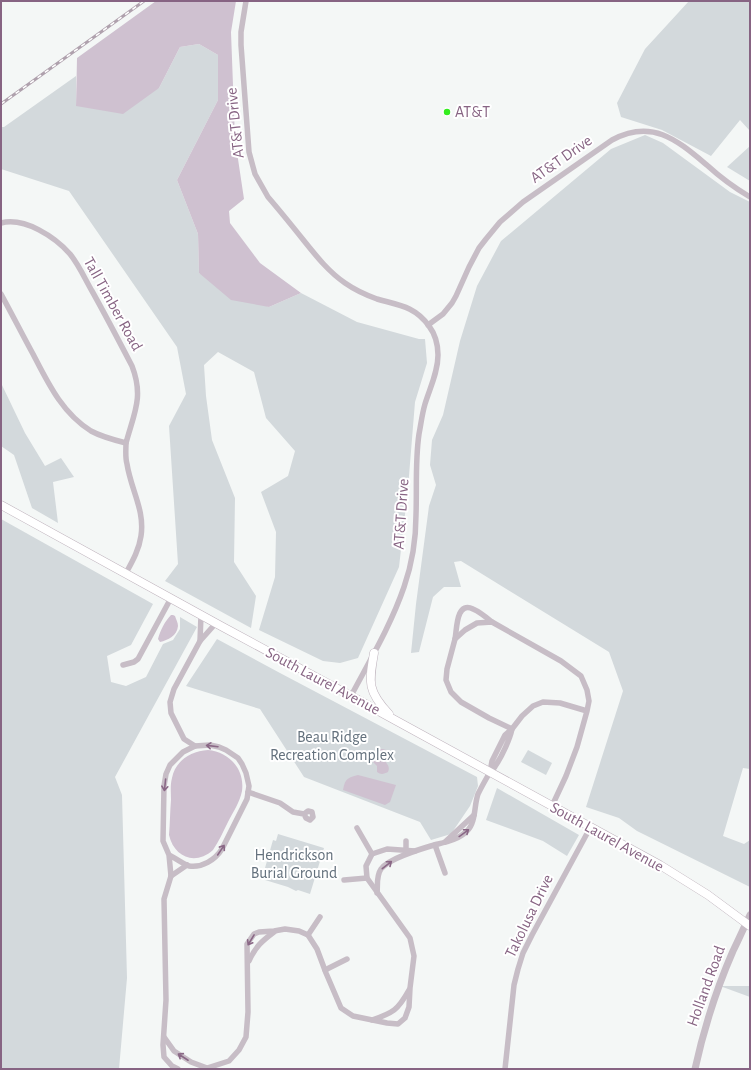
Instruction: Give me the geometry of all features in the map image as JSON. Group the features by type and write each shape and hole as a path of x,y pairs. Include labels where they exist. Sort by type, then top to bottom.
{"main road":[{"name":"South Laurel Avenue","path":"1,505 660,865 708,895 748,924"},
{"path":"374,653 370,672 370,685 373,694 383,708 397,721"}],"street":[{"name":"AT&T Drive","path":"246,1 241,32 241,46 248,144 255,174 261,185 268,197 330,271 346,284 362,293 407,307 419,315 428,325 437,341 438,360 425,405 418,438 416,516 414,546 410,566 390,621 351,696"},
{"name":"AT&T Drive","path":"428,325 443,314 452,302 476,254 500,222 523,202 621,135 642,131 653,132 665,136 681,144 725,181 750,197"},
{"name":"Tall Timber Road","path":"1,223 22,223 42,231 63,247 77,265 132,366 138,387 138,398 135,415 126,443 126,454 127,465 140,507 142,525 138,547 126,573"},
{"path":"1,294 62,405 92,432 126,443"},
{"path":"123,665 134,662 138,659 171,598"},
{"path":"512,729 461,702 451,692 446,680 458,617 461,611 465,608 469,607 474,609 492,622 561,661 581,676 587,690 589,701 587,711 577,746 566,776 552,806"},
{"path":"200,641 201,615"},
{"path":"455,639 465,630 477,623 492,622"},
{"path":"195,746 184,739 171,714 170,702 174,689 200,641 216,623"},
{"path":"377,893 378,878 385,865 396,858 434,845 452,841 466,833 471,828 478,796 490,772 496,765 501,748 511,736 512,729 522,716 533,706 543,702 560,703 587,711"},
{"path":"183,752 184,739"},
{"path":"170,855 187,865 197,866 209,862 222,850 245,803 248,792 248,779 246,773 242,764 233,754 219,747 210,745 195,746 183,752 170,765 166,774 164,786 163,841 170,855 171,876 164,899 166,1000 164,1057 172,1066 178,1069"},
{"path":"248,792 280,803 293,812 304,814"},
{"path":"357,828 372,854"},
{"name":"Takolusa Drive","path":"505,1069 514,985 523,953 590,828"},
{"path":"406,841 406,850"},
{"path":"434,845 445,873"},
{"path":"164,1037 174,1051 191,1062 205,1068 229,1061 239,1050 246,1037 248,1012 247,944 255,934 259,932 285,929 308,935 317,949 341,1008 353,1016 387,1024 398,1024 405,1018 409,1007 414,956 410,938 367,878 366,866 372,854 386,849 416,851"},
{"path":"171,876 187,865"},
{"path":"344,880 367,878"},
{"name":"Holland Road","path":"695,1069 701,1040 716,994 723,975 748,924 750,915"},
{"path":"308,935 320,917"},
{"path":"247,966 252,953 259,944 274,931"},
{"path":"325,970 347,959"},
{"path":"371,1020 394,1011 403,1002 410,988"}],"green space":[{"path":"689,1 750,1 750,131 740,120 711,156 662,130 621,117 617,103 645,49"},
{"path":"199,44 218,55 218,100 177,180 198,234 199,273 269,307 301,293 357,322 419,339 425,339 427,363 415,402 408,488 399,567 358,658 340,663 323,661 259,630 275,577 276,532 261,492 288,476 295,451 266,418 254,372 218,352 204,365 206,396 212,440 235,498 234,562 256,596 251,628 165,581 178,564 169,426 186,394 177,347 69,191 1,169 1,127 4,127 76,76 76,106 159,88 180,47"},
{"path":"645,135 663,143 730,192 750,202 750,769 743,768 723,836 744,844 750,840 750,887 637,831 619,818 586,807 623,691 609,652 461,561 454,562 461,587 444,587 433,597 419,652 411,653 429,506 436,485 430,465 432,440 443,415 460,341 477,286 501,241 611,149"},
{"path":"750,146 750,181 727,167"},
{"path":"1,383 25,433 45,466 61,458 74,477 53,482 58,523 32,508 14,455 1,446"},
{"path":"1,519 153,604 131,645 107,656 111,682 126,686 146,677 163,644 173,640 180,629 180,617 197,627 115,777 122,795 127,978 119,1069 1,1069"},
{"name":"Beau Ridge Recreation Complex","path":"217,639 477,777 478,786 470,806 451,834 431,840 420,822 304,777 260,709 186,686"},
{"path":"528,750 552,763 546,775 521,762"},
{"path":"497,788 579,835 567,856 543,841 486,820"},
{"name":"Hendrickson Burial Ground","path":"278,834 324,848 310,894 298,890 296,891 265,880 266,876 263,875 273,840 276,841"},
{"path":"720,986 750,986 750,997"}],"shaded area":[{"path":"156,1 236,1 231,32 235,139 244,199 229,211 230,223 260,263 301,293 269,307 231,300 199,273 198,234 177,180 218,100 218,55 199,44 180,47 159,88 123,114 76,106 77,58"},
{"path":"171,615 175,616 178,625 176,632 172,637 160,642 158,639 160,633"},
{"path":"380,749 386,750 387,756 385,761 389,767 388,772 382,774 377,772 377,766 372,761 374,754"},
{"path":"208,750 223,754 234,763 241,776 242,791 240,799 213,850 199,858 186,857 175,849 169,835 171,781 176,767 180,762 196,752"},
{"path":"358,775 396,785 390,802 385,805 343,790 347,780"}],"railway":[{"path":"1,104 144,1"}],"place":[{"name":"AT&T","path":"447,112"}]}
